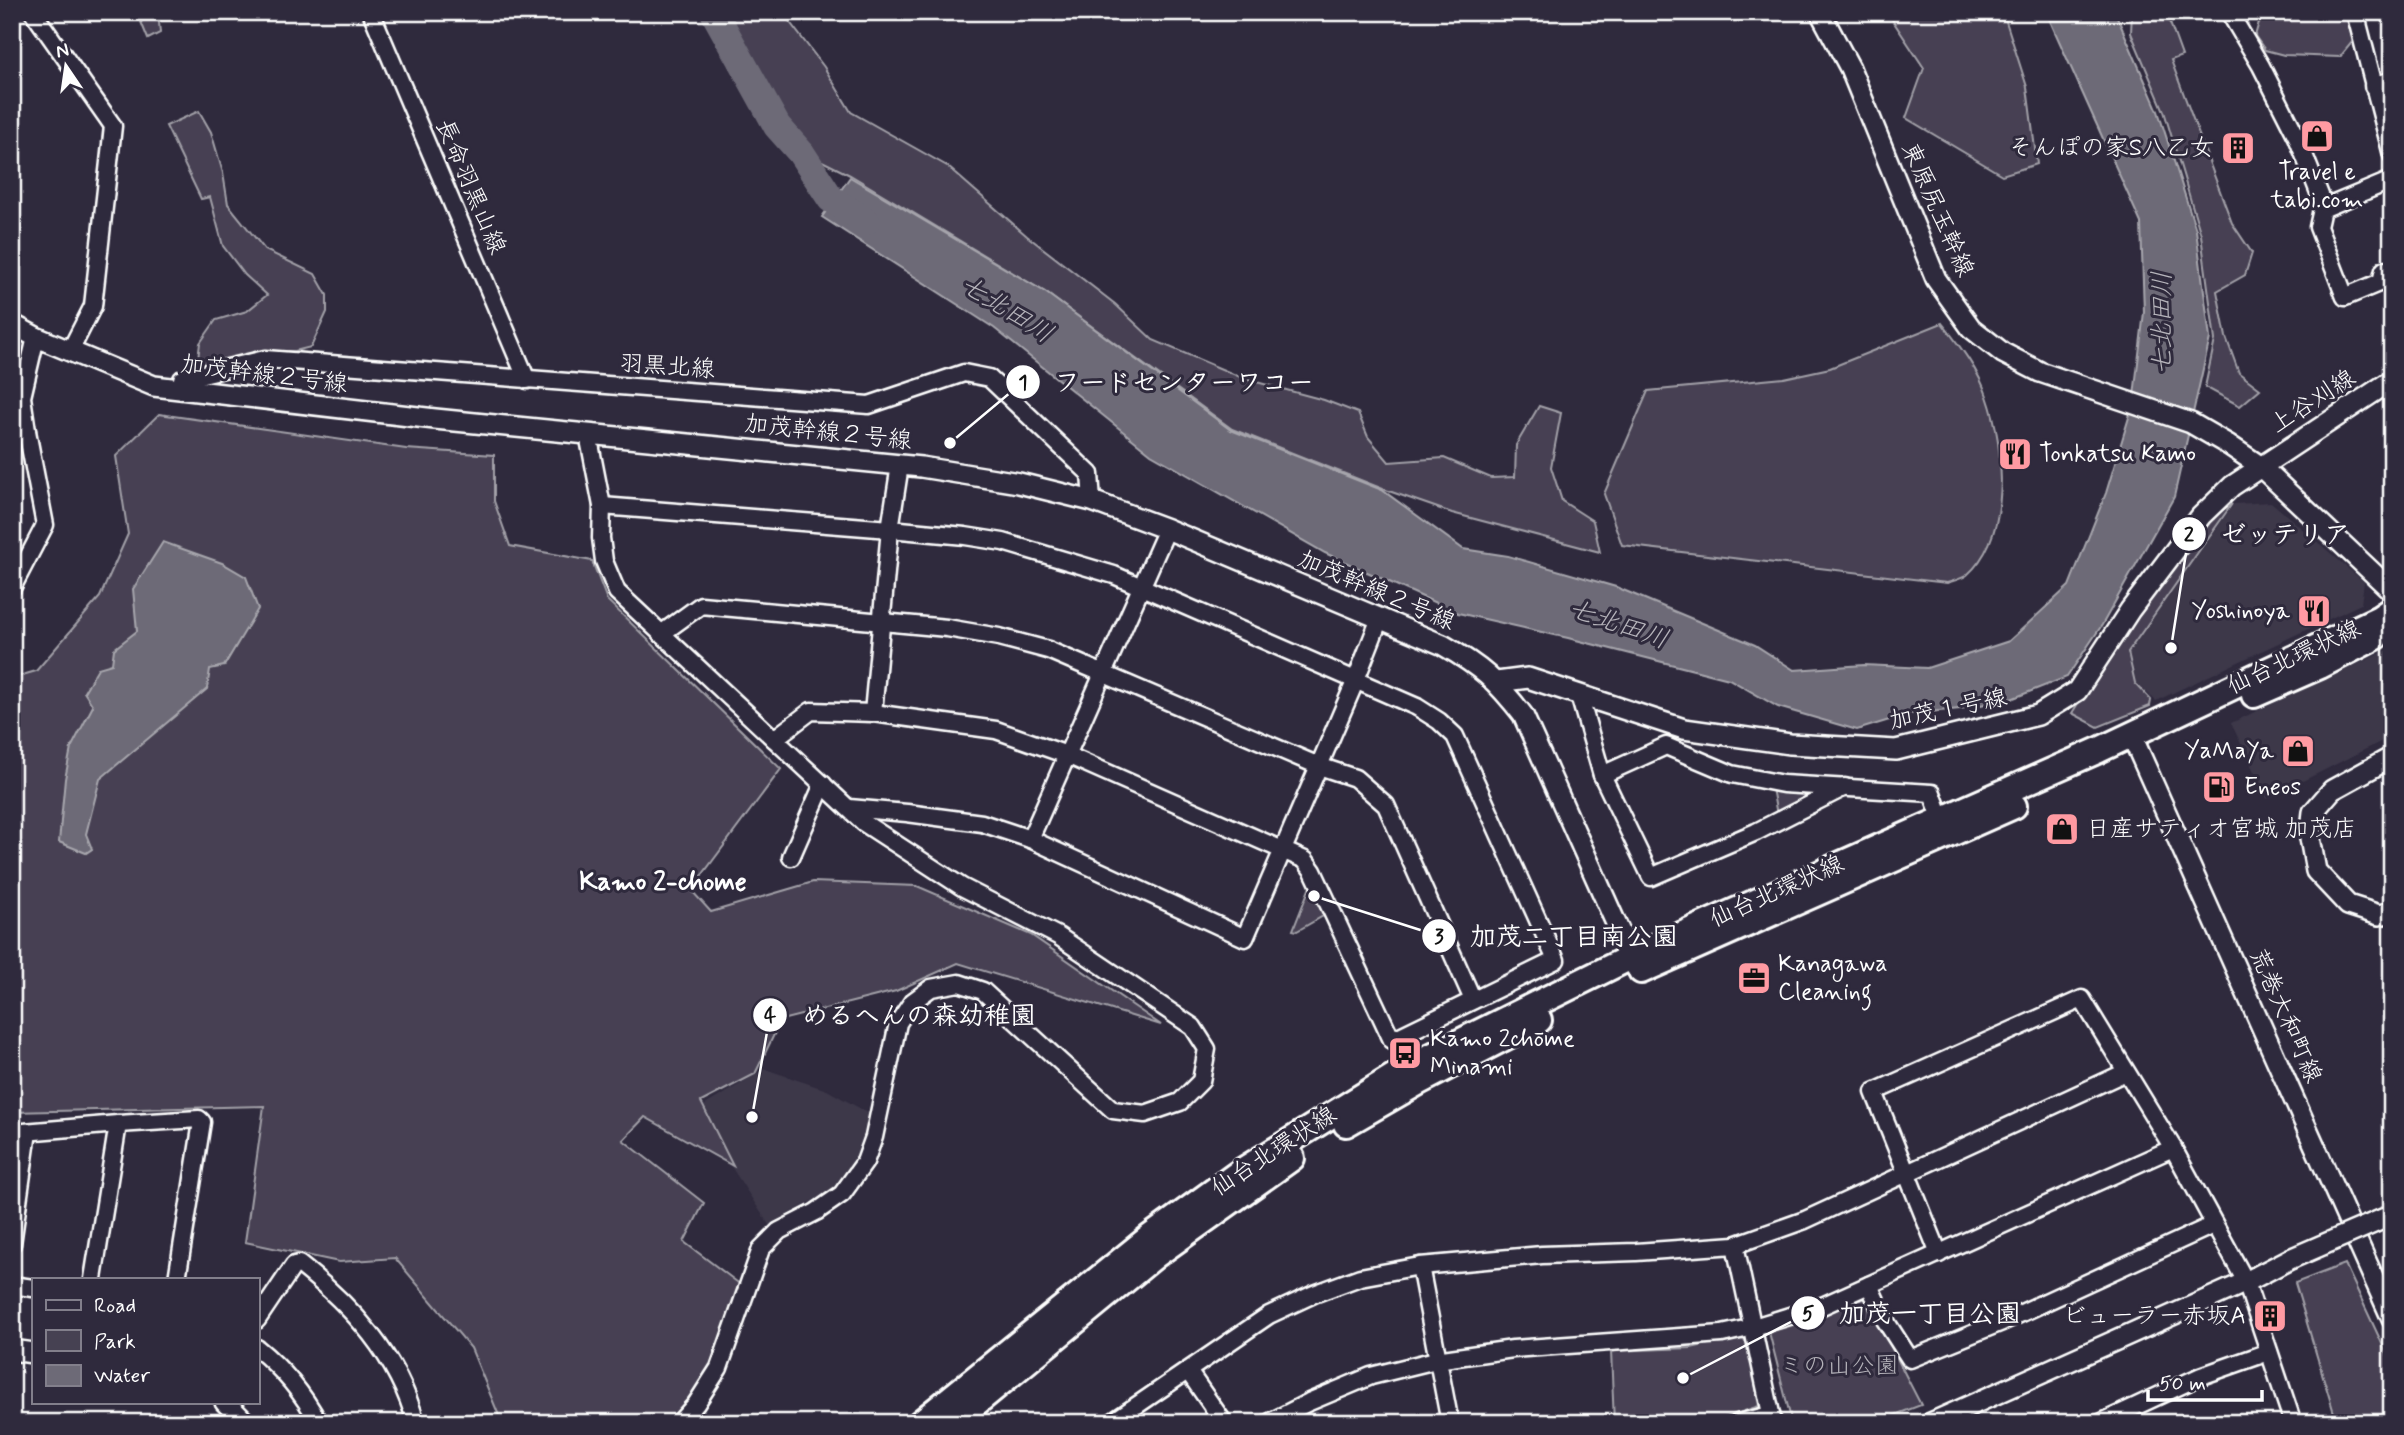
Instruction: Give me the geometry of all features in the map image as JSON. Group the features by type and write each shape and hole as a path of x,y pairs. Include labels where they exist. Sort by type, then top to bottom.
{"main road":[{"name":"仙台北環状線","path":"952,1423 1156,1255 1272,1171 1341,1126 1419,1082 1598,989 1634,965 1900,858 2379,618 2392,608"},
{"name":"仙台北環状線","path":"920,1423 1150,1237 1240,1171 1409,1067 1942,820 2135,741 2212,713 2320,666 2392,629"}],"street":[{"path":"33,12 113,126 93,306 70,351"},
{"name":"長命羽黒山線","path":"371,12 527,380"},
{"name":"東原尻玉幹線","path":"1820,12 1850,68 1936,279 1971,328 2003,353 2040,372 2191,423 2229,445 2260,466 2392,591"},
{"path":"2229,12 2261,66 2297,137 2325,208"},
{"path":"2355,12 2392,155"},
{"path":"2373,86 2392,80"},
{"path":"2384,270 2381,282 2345,297 2318,227 2322,209 2392,180"},
{"name":"加茂幹線２号線","path":"12,324 36,337 154,386 422,418 900,466 1019,483 1092,501 1167,529 1443,645 1473,662 1497,682 1523,715 1634,965"},
{"path":"12,588 45,525 20,430 22,397 36,337"},
{"name":"羽黒北線","path":"183,390 183,379 265,359 869,405 964,373 989,378 1090,474 1092,501"},
{"name":"上谷刈線","path":"2260,466 2392,380"},
{"path":"588,434 602,506 601,538 604,561 617,592 864,823 962,887 1058,936 1194,1027 1207,1049 1201,1081 1180,1102 1145,1114 1113,1110 983,991 959,983 931,988 912,1002 898,1023 874,1137 865,1162 842,1194 816,1212 779,1231 761,1250 719,1368 696,1404 679,1423"},
{"path":"873,713 890,529 900,466"},
{"name":"加茂１号線","path":"1497,682 1528,678 1684,729 1790,744 1896,750 2038,715 2077,691 2130,610 2201,516 2232,486 2260,466"},
{"path":"602,506 890,529 1003,542 1114,575 1355,682 1418,707 1455,736 1556,960 1392,1040 1313,871 1305,860 1066,755 996,730 873,713 811,711 774,738"},
{"path":"1030,839 1167,529"},
{"path":"662,634 701,605 947,628 999,638 1048,650 1319,766 1355,778 1386,805 1473,1000"},
{"path":"849,808 982,823 1030,839 1245,938 1380,618"},
{"path":"1579,695 1602,775 1651,877 1756,832 1846,787"},
{"name":"荒巻大和町線","path":"2135,741 2392,1319"},
{"path":"1602,775 1666,747 1732,774 1783,784 1932,793 1942,820"},
{"path":"2392,757 2332,790 2313,812 2310,838 2316,871 2348,905 2379,915 2392,912"},
{"path":"791,857 823,784"},
{"path":"1939,1254 1874,1092 2082,999 2174,1147 2213,1225 2246,1282 2293,1423"},
{"path":"1111,1423 1269,1315 1360,1277 1420,1266 1542,1255 1735,1245 1805,1220 2126,1072"},
{"path":"12,1244 20,1133 199,1119 202,1122 177,1278"},
{"path":"93,1278 118,1124"},
{"path":"1268,1423 1309,1402 1371,1377 1436,1360 1513,1349 1722,1334 1754,1327 1822,1306 2174,1147"},
{"path":"1938,1421 2392,1215"},
{"path":"1869,1285 1885,1320 1910,1359 2002,1322 2213,1225"},
{"path":"1735,1245 1772,1419 1738,1423"},
{"path":"259,1317 294,1265 299,1264 345,1302 366,1327 398,1377 416,1423"},
{"path":"1420,1266 1450,1423"},
{"path":"12,1285 32,1288"},
{"path":"12,1350 32,1353"},
{"path":"259,1350 289,1378 319,1423"},
{"path":"2100,1423 2201,1376 2269,1352"},
{"path":"1188,1371 1224,1423"},
{"path":"227,1404 246,1423"}],"shaded area":[{"path":"2271,502 2364,582 2361,604 2156,701 2136,683 2129,652 2234,504"},
{"path":"2392,648 2392,736 2267,799 2231,723"},
{"path":"765,1069 827,1090 872,1115 867,1139 844,1183 769,1225 695,1111"}],"green space":[{"path":"137,12 158,12 160,33 148,39"},
{"path":"724,12 782,12 824,67 851,112 947,166 1027,236 1115,304 1153,340 1245,379 1324,400 1358,413 1368,437 1389,462 1444,458 1491,478 1515,477 1516,445 1539,406 1561,413 1551,467 1562,501 1593,521 1600,552 1452,513 1383,489 1232,429 1045,292 850,175 808,154 777,112"},
{"path":"1887,12 2003,12 2027,87 2037,164 2002,175 1906,118 1924,68"},
{"path":"2132,12 2166,12 2182,56 2171,60 2232,223 2252,253 2245,275 2217,291 2226,337 2239,373 2260,389 2240,406 2205,387 2215,340 2201,235 2164,111 2131,33"},
{"path":"2286,12 2346,12 2353,41 2340,57 2284,55 2265,50 2255,36 2261,15"},
{"path":"199,111 211,132 223,173 228,204 265,250 315,274 327,295 327,312 311,347 295,351 266,352 197,367 200,343 216,320 247,311 267,295 245,275 223,246 210,197 201,199 166,126"},
{"path":"1942,323 1979,376 1998,440 2001,490 1998,514 1992,537 1982,558 1967,575 1947,583 1622,545 1604,494 1648,391 1784,378 1830,368"},
{"path":"159,414 406,449 494,455 494,501 510,546 592,561 607,600 781,769 691,890 711,912 813,882 917,886 1031,935 1161,1025 958,963 896,991 781,1020 755,1074 701,1102 733,1166 645,1117 623,1140 704,1203 684,1242 741,1285 716,1364 668,1423 502,1423 471,1348 395,1258 339,1262 245,1242 264,1106 12,1112 12,678 36,671 100,597 128,534 116,456"},
{"path":"2232,504 2128,652 2135,683 2151,700 2150,706 2098,727 2072,713 2133,615 2205,521"},
{"path":"1772,788 1810,790 1812,799 1777,815"},
{"path":"1313,879 1330,912 1297,931 1293,930"},
{"path":"2345,1264 2392,1365 2392,1423 2337,1423 2295,1283"},
{"name":"ミの山公園","path":"1866,1298 1921,1405 1874,1423 1792,1423 1769,1332"},
{"path":"1739,1337 1749,1344 1759,1406 1718,1420 1614,1423 1611,1351 1691,1348"}],"water":[{"path":"2046,12 2115,12 2158,111 2196,230 2210,338 2174,497 2102,625 2067,677 2011,699 1960,709 1909,714 1857,730 1778,707 1729,679 1458,613 1325,553 1151,454 994,328 822,217 850,177 1045,292 1231,430 1382,490 1463,549 1508,556 1616,587 1755,645 1794,670 1864,665 1927,668 2009,641 2069,586 2106,493 2133,404 2144,312 2141,223"},
{"path":"163,542 222,563 246,577 258,609 224,666 210,669 207,689 100,779 86,834 92,849 86,853 59,842 71,748 93,706 84,692 98,668 112,664 114,649 137,631 133,589"}],"waterway":[{"name":"七北田川","path":"714,12 777,126 801,153 831,199 866,221"}],"place":[{"name":"Travel e tabi.com","path":"2317,136"},
{"name":"そんぽの家S八乙女","path":"2238,148"},
{"name":"フードセンターワコー","path":"950,443"},
{"name":"Tonkatsu Kamo","path":"2015,454"},
{"name":"Yoshinoya","path":"2314,611"},
{"name":"ゼッテリア","path":"2171,648"},
{"name":"YaMaYa","path":"2298,751"},
{"name":"Eneos","path":"2219,787"},
{"name":"日産サティオ宮城 加茂店","path":"2062,829"},
{"name":"加茂二丁目南公園","path":"1314,896"},
{"name":"Kanagawa Cleaning","path":"1754,978"},
{"name":"Kamo 2chōme Minami","path":"1405,1053"},
{"name":"めるへんの森幼稚園","path":"752,1117"},
{"name":"ビューラー赤坂A","path":"2270,1316"},
{"name":"加茂一丁目公園","path":"1683,1378"}],"district":[{"name":"Kamo 2-chome","path":"663,883"}]}
